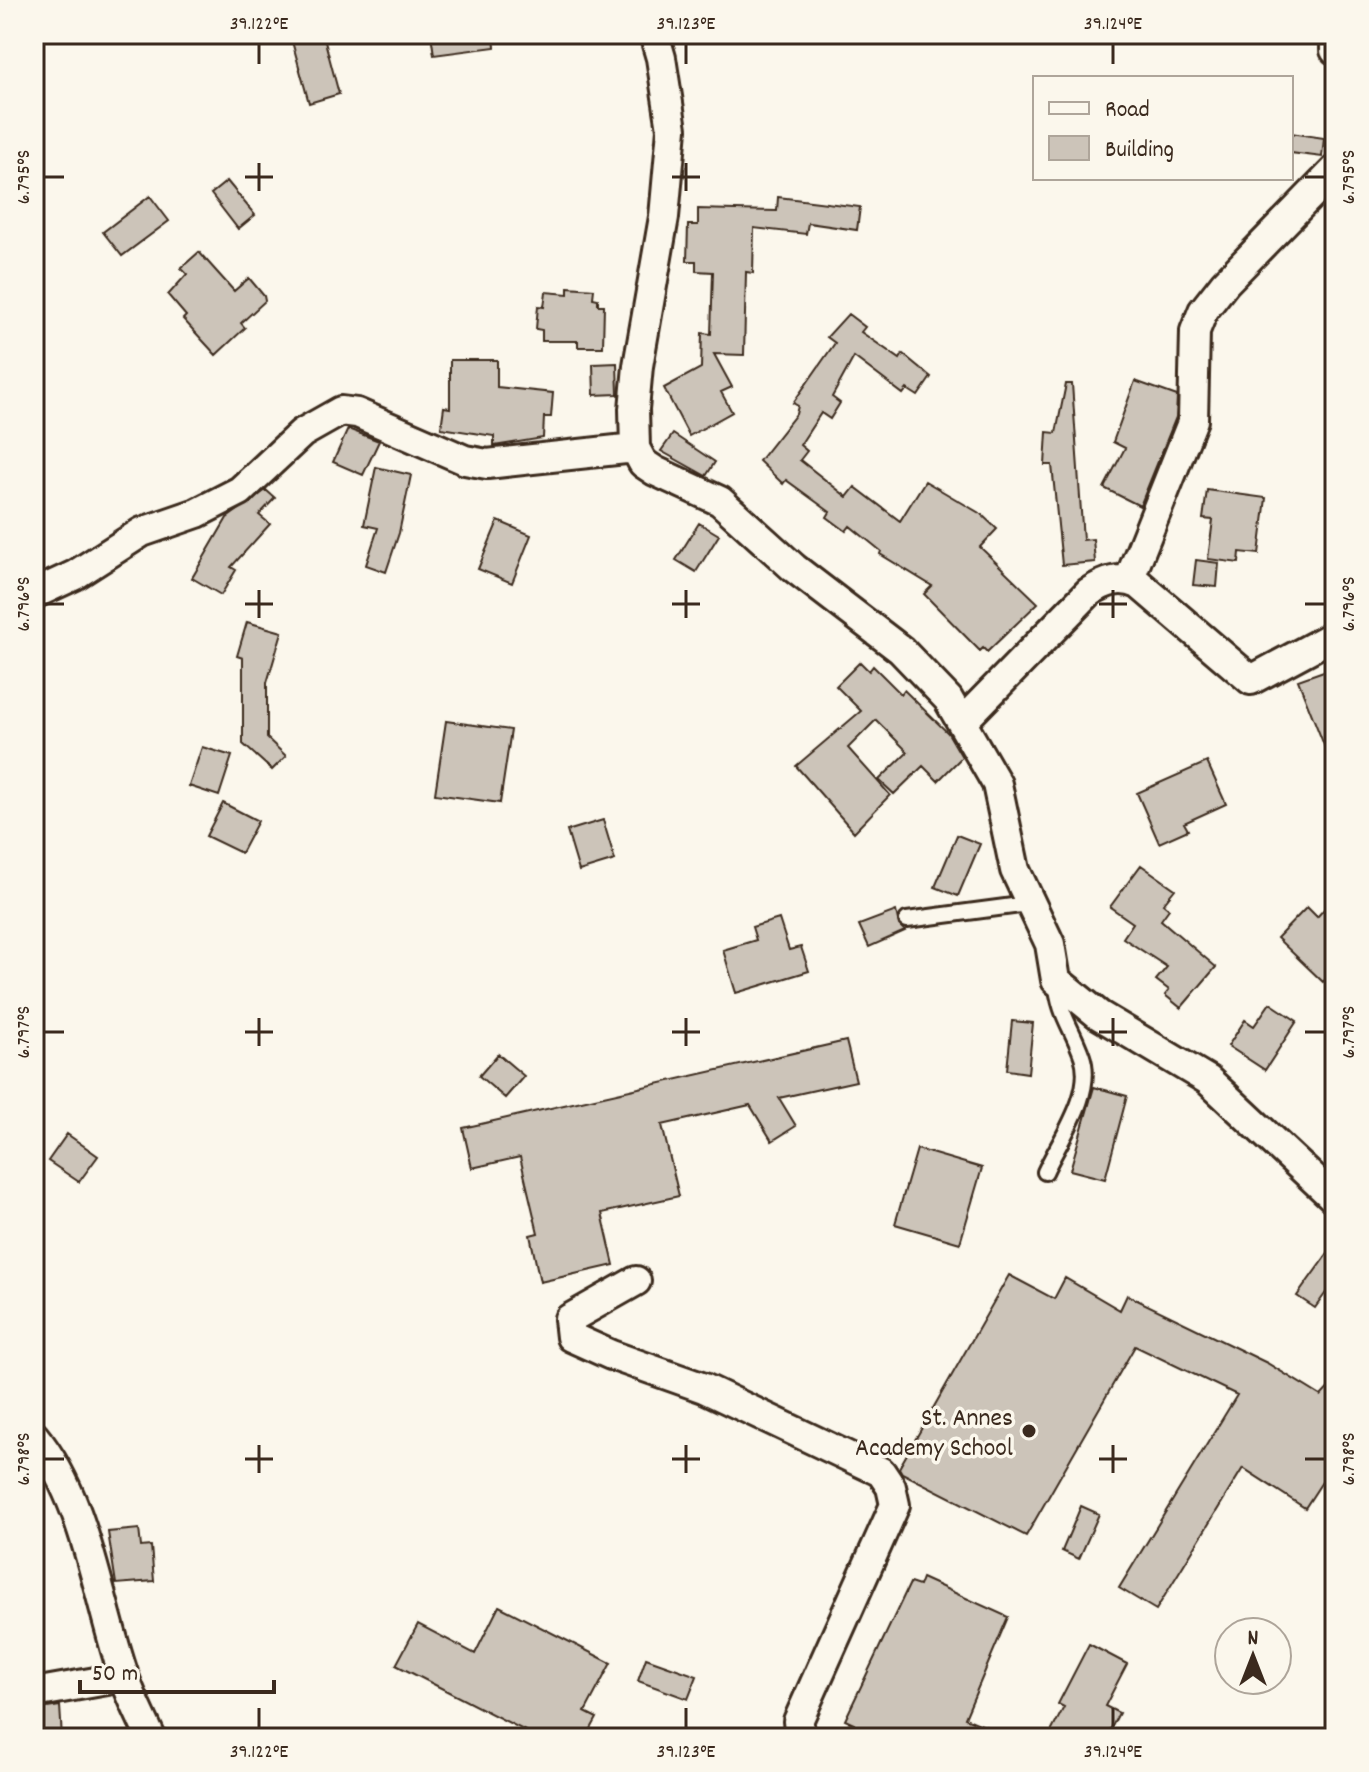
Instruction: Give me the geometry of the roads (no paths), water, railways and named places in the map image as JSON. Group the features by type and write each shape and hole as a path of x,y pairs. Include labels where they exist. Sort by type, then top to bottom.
{"street":[{"path":"654,34 661,58 672,129 664,217 638,366 634,409 635,448 643,463 667,478 711,494 794,568 901,650 948,699 997,784 1015,870 1028,904 1050,944 1056,980 1099,1015 1208,1080 1335,1199"},
{"path":"1335,43 1335,50"},
{"path":"1129,580 1193,420 1195,331 1203,311 1225,283 1335,170"},
{"path":"34,594 75,575 142,532 197,513 240,491 302,433 341,411 357,413 465,460 487,464 635,448"},
{"path":"962,722 1089,592 1111,580 1129,580 1158,598 1251,680 1335,635"},
{"path":"636,1281 569,1319 571,1337 611,1355 704,1388 881,1472 891,1487 895,1505 798,1721 800,1738"},
{"path":"34,1436 56,1462 100,1588 124,1677 151,1738"},
{"path":"34,1693 124,1677"}],"lane":[{"path":"907,920 1028,904"},
{"path":"1045,1172 1085,1088 1083,1058 1059,1008 1056,980"}],"place":[{"name":"St. Annes Academy School","path":"1029,1431"}]}
